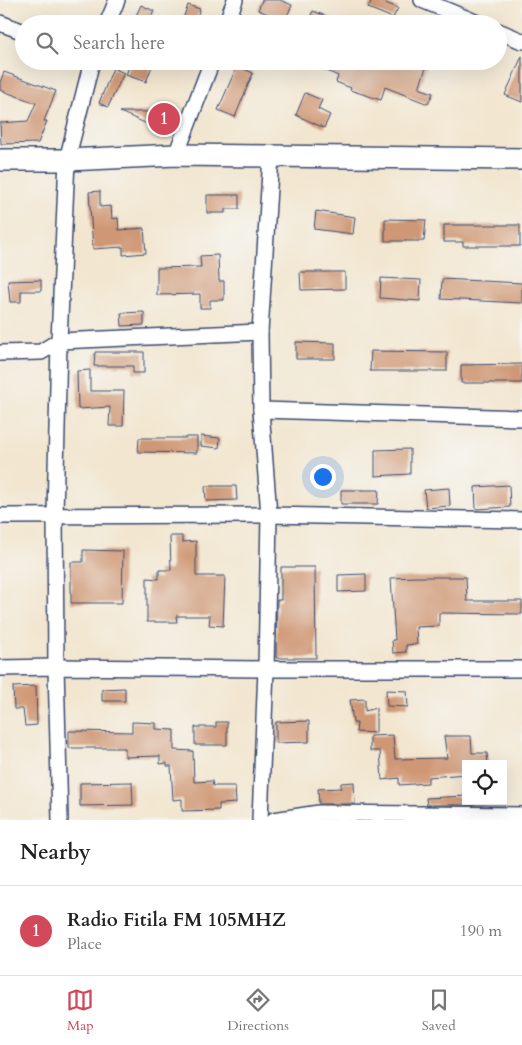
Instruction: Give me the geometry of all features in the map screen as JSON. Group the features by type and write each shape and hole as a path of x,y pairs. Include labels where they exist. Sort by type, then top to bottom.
{"street":[{"path":"111,15 117,0"},
{"path":"229,15 235,0"},
{"path":"422,0 458,15"},
{"path":"0,23 15,29"},
{"path":"507,35 522,41"},
{"path":"60,820 55,516 59,341 67,160 90,70"},
{"path":"176,155 209,70"},
{"path":"0,160 67,160 176,155 522,159"},
{"path":"260,820 266,669 269,515 261,410 260,332 271,156"},
{"path":"0,353 41,352 59,341 260,332"},
{"path":"261,410 522,418"},
{"path":"0,516 269,515 522,520"},
{"path":"0,668 522,668"},
{"path":"274,820 319,813 522,815"}],"building":[{"path":"262,0 280,0 292,5 288,15 270,15 258,10"},
{"path":"372,0 378,0 398,8 394,15 386,15 368,8"},
{"path":"141,5 154,11 152,15 136,15"},
{"path":"188,5 200,9 198,15 184,15"},
{"path":"313,11 323,15 311,15"},
{"path":"522,56 522,102 505,95"},
{"path":"112,70 124,73 108,107 99,103"},
{"path":"128,70 151,70 146,82 126,75"},
{"path":"235,70 246,70 253,73 235,117 218,110"},
{"path":"325,70 425,70 419,88 433,93 428,104 385,87 381,100 350,90 351,88 336,82 338,76"},
{"path":"4,72 56,91 44,121 47,121 38,143 1,144 0,123 28,121 36,103 0,90 0,82"},
{"path":"305,93 322,100 318,109 330,115 324,128 296,115"},
{"path":"120,112 178,112 173,126 152,126"},
{"path":"100,191 100,207 111,206 112,219 118,218 119,230 144,228 146,253 123,255 123,247 93,249 89,192"},
{"path":"207,195 239,195 239,209 225,209 225,213 207,213"},
{"path":"316,211 355,217 353,234 314,229"},
{"path":"385,219 426,220 424,241 385,241"},
{"path":"444,225 520,225 520,246 463,246 463,242 444,242"},
{"path":"218,255 219,281 224,281 224,300 210,300 210,308 200,308 200,294 157,295 157,268 201,267 200,256"},
{"path":"300,272 345,272 345,289 301,290"},
{"path":"381,278 421,280 420,301 380,298"},
{"path":"442,279 522,283 522,303 441,299"},
{"path":"41,280 41,291 21,291 21,302 10,302 8,281"},
{"path":"144,312 144,325 122,326 121,313"},
{"path":"296,342 335,343 335,359 296,359"},
{"path":"371,351 447,352 447,371 370,371"},
{"path":"95,352 144,352 144,373 133,373 133,366 94,366"},
{"path":"522,364 522,383 461,383 461,365"},
{"path":"90,370 90,391 124,391 123,426 109,426 110,407 78,409 77,371"},
{"path":"201,436 220,438 219,448 201,446"},
{"path":"197,437 197,453 138,452 139,438"},
{"path":"410,449 410,474 375,476 375,450"},
{"path":"509,485 510,507 476,509 475,487"},
{"path":"205,486 236,486 237,500 206,501"},
{"path":"449,488 450,506 426,508 424,490"},
{"path":"341,490 379,490 378,504 341,504"},
{"path":"170,536 182,536 182,542 196,541 196,576 225,576 223,626 209,625 210,616 176,616 177,622 147,622 147,578 159,579 159,570 171,570"},
{"path":"83,550 123,551 122,603 71,603 71,562 83,562"},
{"path":"281,567 315,567 316,658 276,658 277,600 281,600"},
{"path":"366,574 366,591 338,592 338,575"},
{"path":"466,577 467,601 522,601 522,614 439,613 439,626 416,627 417,644 406,645 406,652 393,653 392,640 395,640 391,578"},
{"path":"36,686 37,725 25,726 23,709 14,709 13,687"},
{"path":"125,688 125,701 102,701 102,689"},
{"path":"386,690 407,691 408,707 387,706"},
{"path":"365,699 365,711 376,708 376,733 356,732 357,723 353,723 350,700"},
{"path":"309,721 309,742 276,743 276,722"},
{"path":"132,722 156,723 156,729 174,730 174,750 193,751 194,782 212,781 213,786 235,786 236,803 219,804 219,810 182,811 182,799 173,800 171,766 167,766 167,763 160,764 160,756 125,757 125,748 69,748 69,731 132,732"},
{"path":"216,722 227,722 227,745 195,745 195,727 216,727"},
{"path":"393,735 395,759 447,758 444,736 471,736 472,753 487,753 488,760 462,760 462,774 428,777 428,783 399,785 399,778 382,780 380,751 370,751 370,736"},
{"path":"132,782 133,805 80,806 80,783"},
{"path":"354,782 355,804 319,804 318,789 341,788 341,783"},
{"path":"462,796 462,805 427,805 426,798"}],"place":[{"name":"Radio Fitila FM 105MHZ","path":"164,119"}]}
